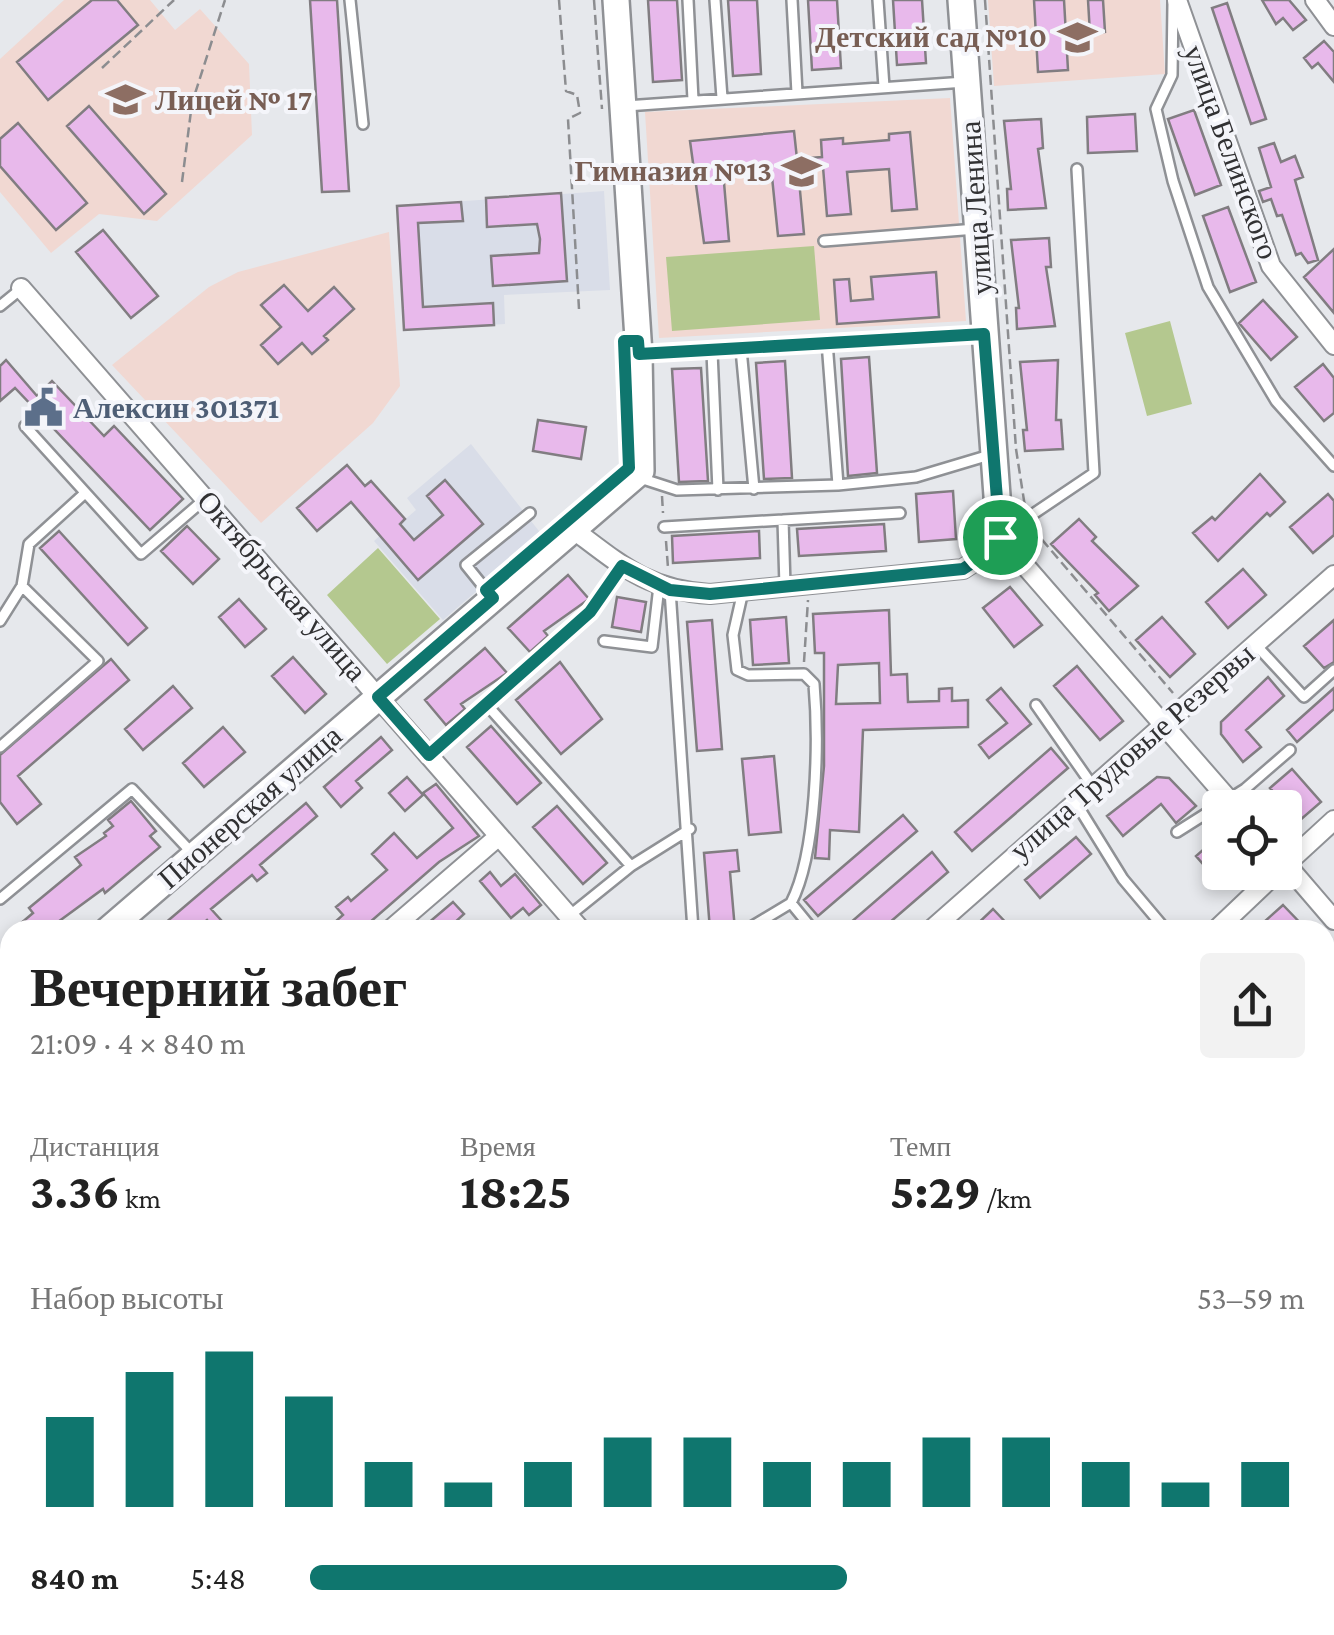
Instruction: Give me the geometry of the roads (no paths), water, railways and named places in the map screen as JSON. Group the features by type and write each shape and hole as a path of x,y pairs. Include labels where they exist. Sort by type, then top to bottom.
{"street":[{"path":"616,0 639,354 643,453 637,477"},
{"name":"улица Ленина","path":"961,0 1000,537"},
{"name":"улица Белинского","path":"1175,0 1272,266 1334,345"},
{"path":"1315,0 1334,26"},
{"name":"Октябрьская улица","path":"22,288 572,920"},
{"name":"Пионерская улица","path":"119,920 637,477"},
{"path":"574,530 622,566 665,588 743,590 963,569 986,554 1000,537 1220,790"},
{"name":"улица Трудовые Резервы","path":"942,920 1334,574"},
{"path":"1302,849 1334,820"},
{"path":"402,920 500,836"},
{"path":"1302,883 1334,920"},
{"path":"1227,920 1258,890"}],"lane":[{"path":"350,0 363,124"},
{"path":"688,0 694,100"},
{"path":"716,0 722,98"},
{"path":"792,0 797,93"},
{"path":"878,0 884,87"},
{"path":"1175,0 1172,75 1156,109 1173,181 1208,287 1276,401 1334,466"},
{"path":"623,106 967,82"},
{"path":"1000,537 1026,515 1094,473 1076,169"},
{"path":"824,241 977,229"},
{"path":"0,306 22,288"},
{"path":"639,354 984,334"},
{"path":"827,342 838,485"},
{"path":"741,349 754,489"},
{"path":"712,352 718,490"},
{"path":"25,426 141,554 205,498"},
{"path":"637,477 677,490 838,485 916,477 993,454"},
{"path":"0,620 22,586 30,544 84,494"},
{"path":"493,598 466,565 530,513"},
{"path":"664,527 900,513"},
{"path":"783,520 785,586"},
{"path":"429,755 590,612 622,566"},
{"path":"0,746 98,661 22,586"},
{"path":"604,641 652,647 665,588"},
{"path":"665,588 690,829 693,920"},
{"path":"743,590 732,636 737,670 748,676 804,674 814,684 817,724 805,877 791,903 763,920"},
{"path":"1256,644 1304,696 1334,670"},
{"path":"487,705 631,866"},
{"path":"1036,705 1092,785"},
{"path":"1246,790 1290,750"},
{"path":"0,899 132,789 194,854"},
{"path":"1074,800 1123,879 1158,920"},
{"path":"1178,832 1202,819"},
{"path":"578,920 631,866 690,829"},
{"path":"791,903 805,920"}],"place":[{"name":"Детский сад №10","path":"1077,37"},
{"name":"Лицей № 17","path":"125,100"},
{"name":"Гимназия №13","path":"802,171"},
{"name":"Алексин 301371","path":"43,408"}]}
